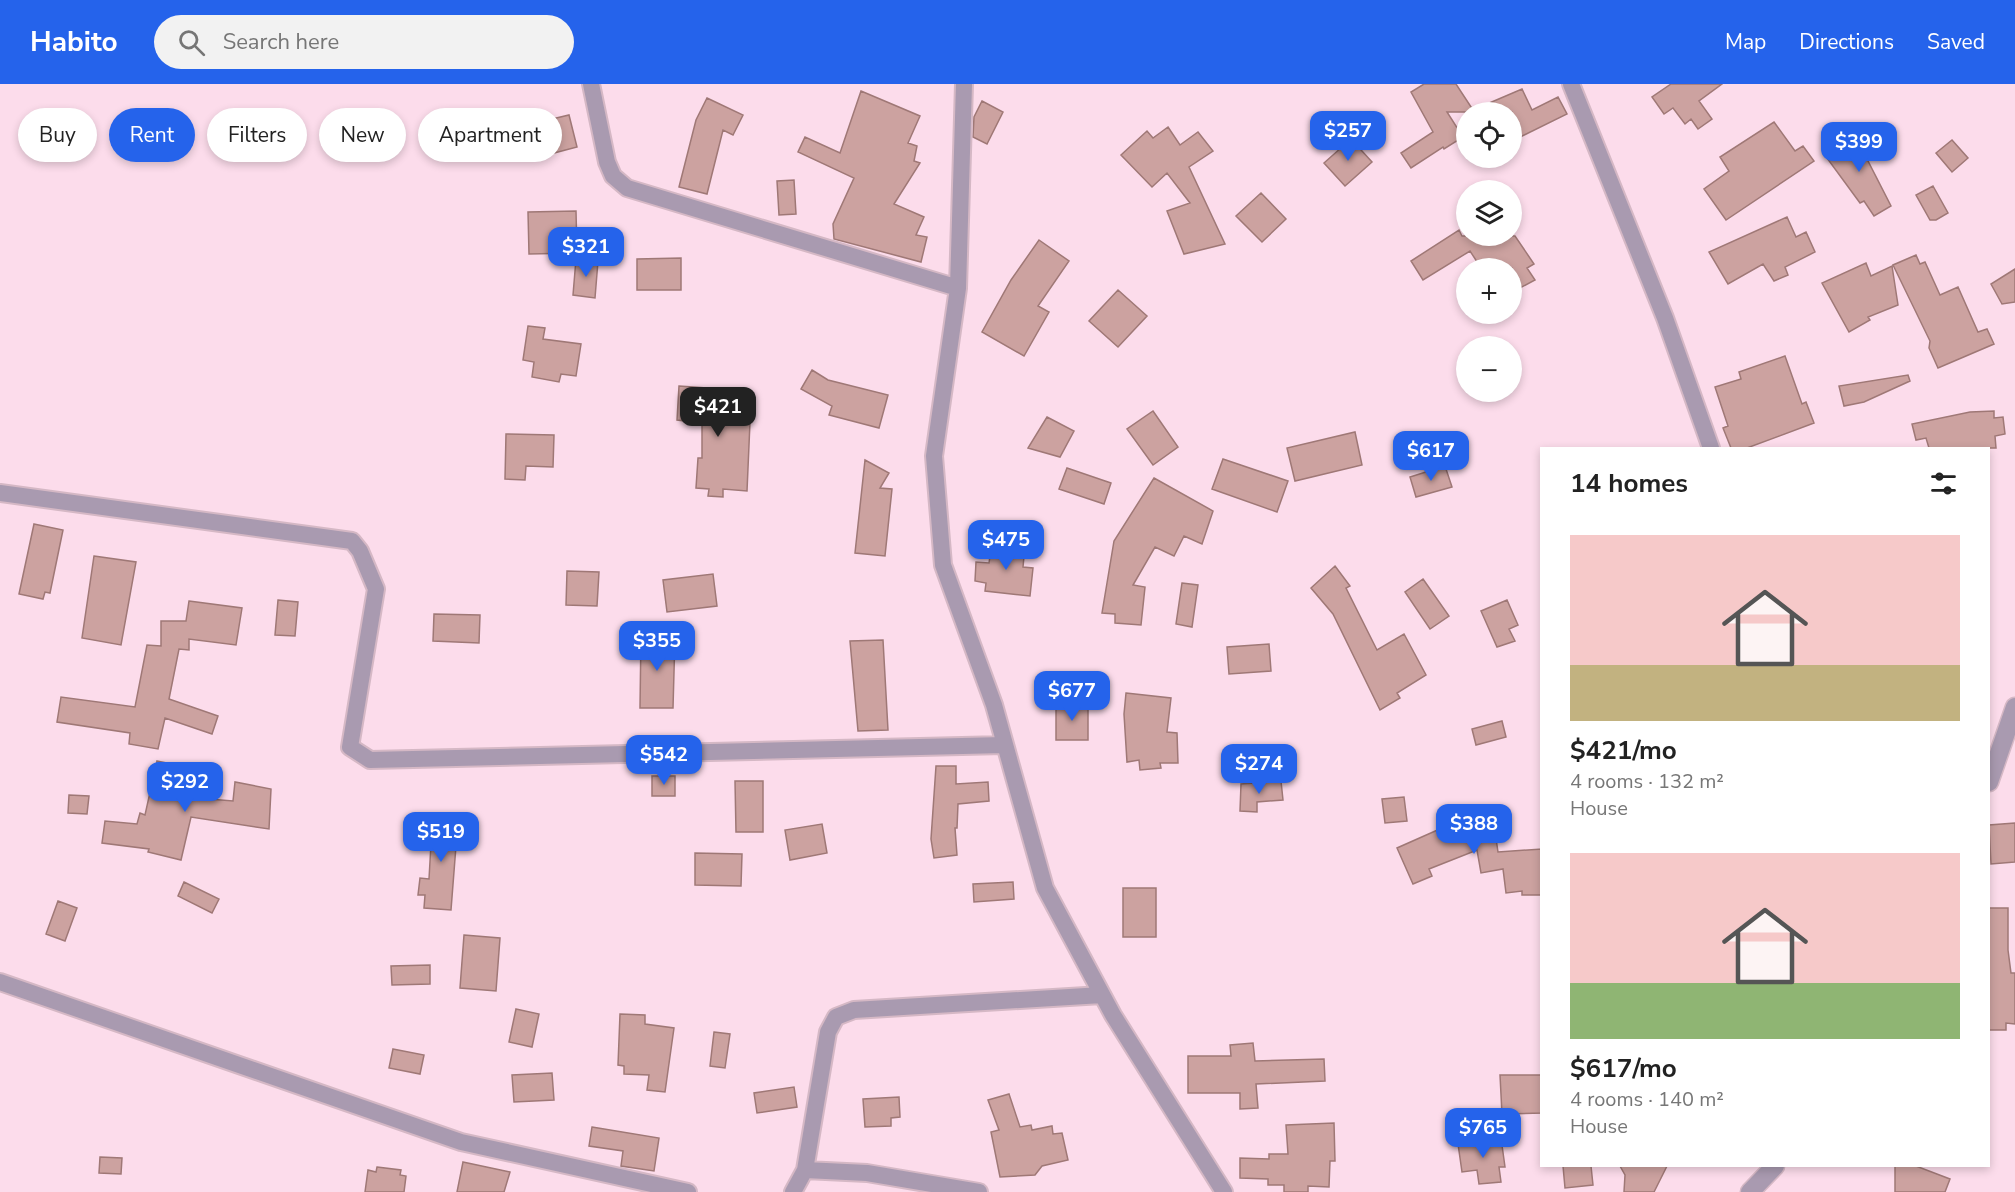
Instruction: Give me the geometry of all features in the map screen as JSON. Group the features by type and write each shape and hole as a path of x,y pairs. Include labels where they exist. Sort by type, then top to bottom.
{"street":[{"path":"591,84 607,162 613,176 627,188 958,288"},
{"path":"964,84 958,288 934,456 943,565 994,705 1045,888 1102,995 1224,1192"},
{"path":"1571,84 1665,318 1711,447"},
{"path":"0,493 352,541 360,551 376,589 350,747 370,760 1004,745"},
{"path":"1990,779 2015,707"},
{"path":"0,982 461,1142 688,1192"},
{"path":"792,1192 805,1170 828,1032 836,1017 854,1010 1102,995"},
{"path":"1750,1192 1774,1167"},
{"path":"805,1170 867,1173 979,1192"}],"building":[{"path":"1424,84 1456,84 1468,102 1456,102 1456,112 1447,112 1456,126 1456,141 1444,149 1443,147 1411,168 1401,153 1433,132 1411,92"},
{"path":"1671,84 1722,84 1699,101 1712,119 1698,129 1691,119 1685,124 1673,108 1664,114 1652,97"},
{"path":"1522,89 1532,110 1558,97 1567,114 1522,136 1522,102 1492,102"},
{"path":"861,91 920,116 908,143 917,146 914,161 920,163 894,204 924,217 916,235 927,237 921,262 834,239 833,224 854,178 798,152 805,137 840,153"},
{"path":"707,98 743,115 733,135 723,130 707,194 679,187 696,120"},
{"path":"982,101 1003,112 987,144 973,137 974,117"},
{"path":"569,115 577,147 562,151 562,117"},
{"path":"1774,122 1795,151 1803,146 1814,161 1726,220 1704,189 1729,171 1720,157"},
{"path":"1168,127 1180,145 1198,132 1213,151 1189,167 1225,244 1184,254 1167,211 1190,203 1167,173 1152,187 1121,155 1147,131 1153,138"},
{"path":"1851,135 1856,141 1862,136 1874,153 1866,157 1891,206 1874,216 1864,201 1860,203 1824,154"},
{"path":"1351,139 1372,162 1345,186 1324,163"},
{"path":"1952,140 1968,158 1952,172 1936,153"},
{"path":"794,180 796,214 779,215 777,181"},
{"path":"1933,186 1948,213 1936,220 1930,220 1916,195"},
{"path":"1261,193 1286,219 1262,242 1236,216"},
{"path":"576,211 577,253 529,254 528,212"},
{"path":"1787,217 1796,237 1806,232 1815,252 1785,267 1788,275 1774,281 1763,264 1728,284 1709,252"},
{"path":"1456,232 1456,246 1522,246 1534,264 1527,268 1535,280 1522,287 1522,258 1475,258 1470,251 1423,280 1411,261"},
{"path":"1039,240 1069,261 1038,306 1049,312 1024,356 982,332 1011,280"},
{"path":"1916,255 1920,264 1925,262 1940,295 1958,287 1978,332 1987,329 1994,344 1938,368 1929,348 1930,341 1893,265"},
{"path":"681,258 681,290 637,290 637,259"},
{"path":"576,259 598,261 595,298 573,295"},
{"path":"1866,263 1871,276 1892,266 1898,305 1868,317 1870,320 1849,332 1822,283"},
{"path":"2015,269 2015,302 2002,304 1991,284"},
{"path":"1118,290 1147,316 1118,347 1089,321"},
{"path":"528,326 545,328 543,339 581,344 576,376 561,374 559,382 532,377 534,362 523,360"},
{"path":"1785,356 1802,404 1806,402 1814,423 1750,447 1731,447 1723,428 1728,426 1715,387 1741,379 1739,372"},
{"path":"812,370 828,380 888,395 879,428 829,415 832,406 801,389"},
{"path":"1908,375 1910,381 1864,402 1844,406 1839,386"},
{"path":"679,386 721,389 740,394 738,401 744,404 739,421 750,422 747,491 723,489 723,497 708,496 709,489 696,488 698,458 702,458 702,423 677,420"},
{"path":"1153,411 1178,447 1153,465 1127,429"},
{"path":"1994,411 1994,418 2003,417 2005,434 1995,436 1996,448 1929,447 1926,438 1916,440 1912,424 1970,412"},
{"path":"1047,417 1074,431 1060,457 1028,448"},
{"path":"1355,432 1362,465 1295,481 1287,448"},
{"path":"506,434 554,435 553,467 526,466 525,480 505,479"},
{"path":"1223,459 1288,481 1277,512 1212,489"},
{"path":"865,460 889,473 880,488 892,489 885,556 855,553"},
{"path":"1445,466 1452,487 1416,497 1410,477"},
{"path":"1067,468 1111,483 1104,504 1059,489"},
{"path":"1154,478 1213,511 1202,544 1184,536 1174,556 1155,547 1133,585 1145,587 1141,625 1115,623 1115,614 1102,613 1114,541"},
{"path":"34,524 63,530 50,593 45,592 43,599 19,594"},
{"path":"992,542 1025,546 1023,567 1033,568 1030,596 985,591 986,583 975,581 976,562 989,563"},
{"path":"94,556 136,562 121,645 82,638"},
{"path":"1335,566 1350,586 1346,588 1377,650 1404,634 1426,675 1397,693 1400,698 1380,710 1333,614 1311,588"},
{"path":"567,571 599,572 597,606 566,605"},
{"path":"713,574 717,606 667,612 663,580"},
{"path":"1423,579 1449,616 1430,629 1405,592"},
{"path":"1182,583 1198,585 1192,627 1176,624"},
{"path":"278,600 298,602 295,636 275,635"},
{"path":"1507,600 1518,625 1509,629 1515,641 1497,647 1481,611"},
{"path":"189,601 242,608 236,645 189,639 189,650 179,649 169,699 218,716 212,734 165,718 158,749 129,744 130,733 57,722 61,697 135,707 147,645 161,646 161,621 186,621"},
{"path":"434,614 480,615 479,643 433,641"},
{"path":"641,635 675,636 673,708 640,708"},
{"path":"883,640 888,730 858,731 850,641"},
{"path":"1269,644 1271,671 1229,674 1227,647"},
{"path":"1126,693 1171,698 1167,732 1177,733 1178,763 1160,763 1161,768 1140,770 1139,760 1127,762 1124,714"},
{"path":"1056,705 1088,705 1088,740 1056,740"},
{"path":"1502,721 1506,737 1476,745 1472,729"},
{"path":"157,761 191,768 185,797 233,801 235,782 271,789 269,829 191,817 181,860 148,852 149,849 102,843 105,821 137,824 140,813 145,815"},
{"path":"936,766 956,766 956,784 988,782 989,801 958,804 957,828 955,828 957,855 934,858 931,839"},
{"path":"652,776 675,776 675,796 652,796"},
{"path":"735,781 763,781 763,832 736,832"},
{"path":"1281,781 1283,800 1257,802 1257,812 1240,811 1241,784"},
{"path":"69,795 89,796 87,814 68,813"},
{"path":"1404,797 1407,821 1385,823 1382,799"},
{"path":"1493,818 1498,852 1540,849 1540,895 1522,895 1522,891 1506,893 1503,869 1481,873 1477,850 1429,869 1432,876 1413,884 1397,848 1451,824"},
{"path":"427,819 463,823 461,847 456,846 451,910 424,908 425,895 418,895 420,878 429,879 431,844 424,843"},
{"path":"2015,823 2015,862 1991,864 1990,825"},
{"path":"822,824 827,853 790,860 785,830"},
{"path":"695,853 742,854 741,886 695,885"},
{"path":"184,882 219,899 212,913 178,896"},
{"path":"1013,882 1014,899 974,902 973,884"},
{"path":"1123,888 1156,888 1156,937 1123,937"},
{"path":"58,901 77,908 65,941 46,934"},
{"path":"1990,908 2008,908 2008,950 2011,973 2015,973 2015,1024 2006,1023 2006,1030 1990,1030"},
{"path":"464,935 500,938 496,991 460,988"},
{"path":"430,965 430,984 392,985 391,966"},
{"path":"516,1009 539,1014 532,1047 509,1042"},
{"path":"620,1014 645,1015 645,1024 674,1028 665,1092 647,1090 649,1075 624,1074 624,1066 618,1065"},
{"path":"714,1032 730,1034 725,1068 710,1066"},
{"path":"1253,1043 1255,1061 1324,1059 1325,1081 1256,1084 1258,1108 1240,1109 1240,1093 1188,1093 1188,1056 1231,1056 1230,1045"},
{"path":"393,1049 424,1055 420,1074 389,1068"},
{"path":"552,1073 554,1100 514,1102 512,1075"},
{"path":"1500,1075 1540,1075 1540,1113 1502,1114"},
{"path":"794,1087 797,1107 757,1113 754,1093"},
{"path":"1009,1094 1020,1127 1031,1125 1032,1130 1052,1126 1053,1134 1062,1133 1068,1160 1042,1166 1035,1175 1000,1177 991,1132 999,1130 988,1100"},
{"path":"899,1097 900,1117 891,1118 891,1126 865,1127 863,1099"},
{"path":"1334,1123 1335,1161 1330,1161 1329,1187 1308,1186 1308,1192 1284,1192 1284,1185 1268,1185 1268,1179 1240,1178 1240,1158 1269,1159 1269,1154 1288,1154 1286,1125"},
{"path":"592,1127 659,1138 654,1171 621,1166 623,1151 589,1146"},
{"path":"1501,1138 1505,1167 1499,1167 1501,1182 1479,1184 1477,1170 1462,1172 1458,1144"},
{"path":"100,1157 122,1158 121,1174 99,1173"},
{"path":"463,1162 510,1172 504,1192 457,1192"},
{"path":"377,1167 401,1170 400,1175 406,1176 404,1192 365,1192 368,1170 376,1172"},
{"path":"1563,1167 1591,1167 1593,1185 1565,1188"},
{"path":"1621,1167 1666,1167 1654,1192 1624,1192 1625,1175"},
{"path":"1895,1167 1919,1167 1950,1179 1945,1192 1895,1192"}]}
